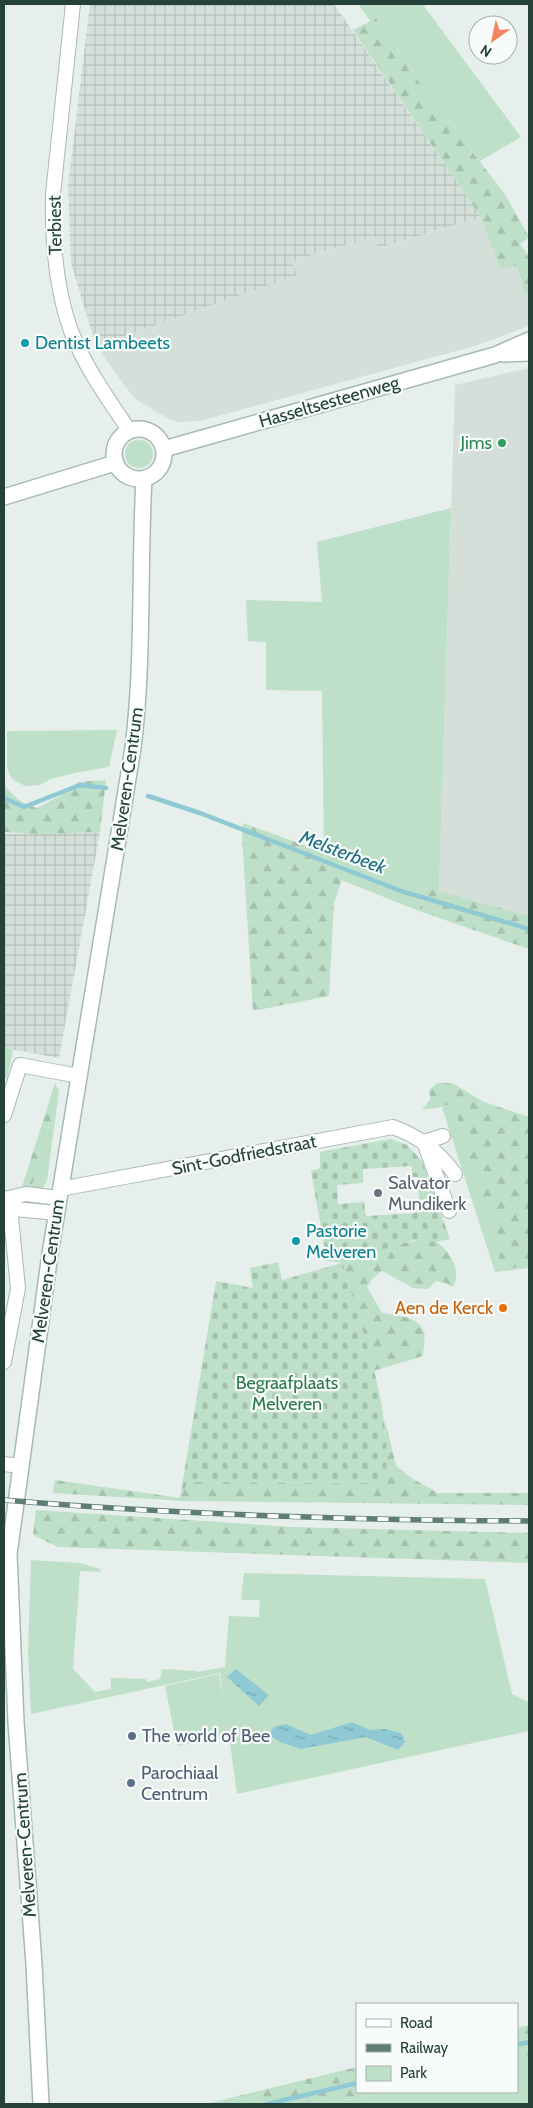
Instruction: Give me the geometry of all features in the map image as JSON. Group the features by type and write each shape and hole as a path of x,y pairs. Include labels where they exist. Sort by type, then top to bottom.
{"main road":[{"name":"Hasseltsesteenweg","path":"164,449 495,355 529,340"},
{"name":"Hasseltsesteenweg","path":"495,355 529,353"},
{"path":"129,430 147,430 154,434 164,449 162,465 157,471 144,479 130,478 123,474 115,463 114,447 117,440 129,430"},
{"path":"4,497 115,463"},
{"name":"Melveren-Centrum","path":"41,2104 34,1964 16,1722 8,1554 59,1200 120,832 138,710 144,479"}],"street":[{"name":"Terbiest","path":"73,4 53,194 52,224 56,268 71,330 95,378 129,430"},
{"path":"4,1115 20,1066 79,1076"},
{"name":"Sint-Godfriedstraat","path":"6,1205 59,1200 393,1127 412,1134 424,1142 456,1174"},
{"path":"443,1136 424,1142 449,1211"},
{"name":"Melveren-Centrum","path":"4,1362 18,1288 18,1277 6,1205"},
{"path":"4,1464 20,1466"}],"shaded area":[{"path":"90,4 334,4 481,217 378,248 375,236 292,261 297,275 96,346 71,263 68,186"},
{"path":"481,217 500,269 517,266 525,295 529,294 529,326 478,345 200,421 179,422 170,420 134,398 96,346 297,275 292,261 375,236 379,248"},
{"path":"529,368 529,916 439,892 455,385"},
{"path":"100,832 59,1058 4,1048 4,834"}],"green space":[{"path":"358,4 427,4 424,6 521,137 480,161 416,78 376,18 370,21"},
{"path":"376,18 416,78 504,193 529,237 520,244 529,257 529,294 525,295 517,266 500,269 481,217 353,30"},
{"path":"139,440 149,444 153,454 149,464 139,468 129,464 125,454 129,444"},
{"path":"451,508 439,892 427,888 419,911 341,880 347,861 324,853 322,691 266,690 266,642 248,641 246,600 322,602 317,542"},
{"path":"117,730 109,767 51,779 40,785 25,786 12,779 7,768 7,731"},
{"path":"106,780 100,832 39,834 4,832 4,784 18,799 37,808 60,796 78,782"},
{"path":"243,823 348,861 334,903 329,996 253,1011 242,837"},
{"path":"427,888 529,916 529,949 419,911"},
{"path":"4,1048 13,1050 7,1079 4,1078"},
{"path":"55,1083 59,1091 31,1189 21,1190"},
{"path":"437,1083 452,1083 484,1102 529,1117 529,1264 495,1272 500,1255 494,1231 453,1104 432,1107 429,1090"},
{"path":"437,1090 529,1117 529,1268 495,1272 442,1107 422,1110"},
{"path":"59,1091 47,1181 42,1189 31,1189"},
{"name":"Begraafplaats Melveren","path":"391,1139 407,1145 422,1161 450,1239 436,1242 424,1239 410,1241 343,1263 381,1400 387,1455 385,1483 188,1482 180,1498 216,1281 253,1288 250,1268 278,1262 282,1280 342,1263 327,1261 311,1171 320,1168 320,1152","holes":["412,1166 412,1177 418,1177 419,1201 414,1202 415,1213 366,1216 364,1202 338,1204 337,1185 363,1183 363,1169"]},
{"path":"424,1239 435,1241 450,1256 455,1269 455,1282 452,1287 446,1283 436,1281 428,1289 413,1288 382,1271 373,1278 367,1287 382,1313 412,1319 421,1327 425,1337 423,1356 373,1371 343,1263 390,1246"},
{"path":"385,1420 396,1466 413,1479 438,1493 529,1493 529,1505 184,1501 53,1493 55,1480 180,1498 188,1482 384,1483 386,1470"},
{"path":"36,1510 293,1527 529,1533 529,1563 58,1547 33,1535"},
{"path":"31,1560 80,1563 100,1569 101,1572 80,1571 73,1669 95,1692 111,1689 111,1678 146,1679 147,1682 160,1679 162,1669 197,1672 225,1667 229,1616 259,1617 260,1600 241,1600 244,1573 485,1579 512,1694 529,1702 529,1731 237,1794 229,1736 177,1746 165,1686 219,1674 223,1700 220,1673 31,1714 28,1651"},
{"path":"529,2025 529,2055 518,2058 518,2028"},
{"path":"529,2055 529,2104 332,2104 378,2093 518,2093 518,2058"},
{"path":"356,2067 356,2093 378,2093 332,2104 206,2104"}],"water":[{"path":"236,1669 269,1695 259,1706 227,1677"},
{"path":"352,1722 370,1730 385,1729 401,1733 405,1742 398,1750 366,1737 301,1749 280,1742 269,1735 273,1727 286,1724 311,1735"}],"waterway":[{"name":"Melsterbeek","path":"4,798 24,807 80,785 106,788"},
{"name":"Melsterbeek","path":"148,796 200,813 401,891 529,929"},
{"path":"518,2045 529,2042"},
{"path":"267,2104 356,2083"}],"railway":[{"path":"4,1500 266,1516 529,1521"}],"place":[{"name":"Dentist Lambeets","path":"25,343"},
{"name":"Jims","path":"502,443"},
{"name":"Salvator Mundikerk","path":"378,1193"},
{"name":"Pastorie Melveren","path":"296,1241"},
{"name":"Aen de Kerck","path":"503,1308"},
{"name":"The world of Bee","path":"132,1736"},
{"name":"Parochiaal Centrum","path":"131,1783"}]}
